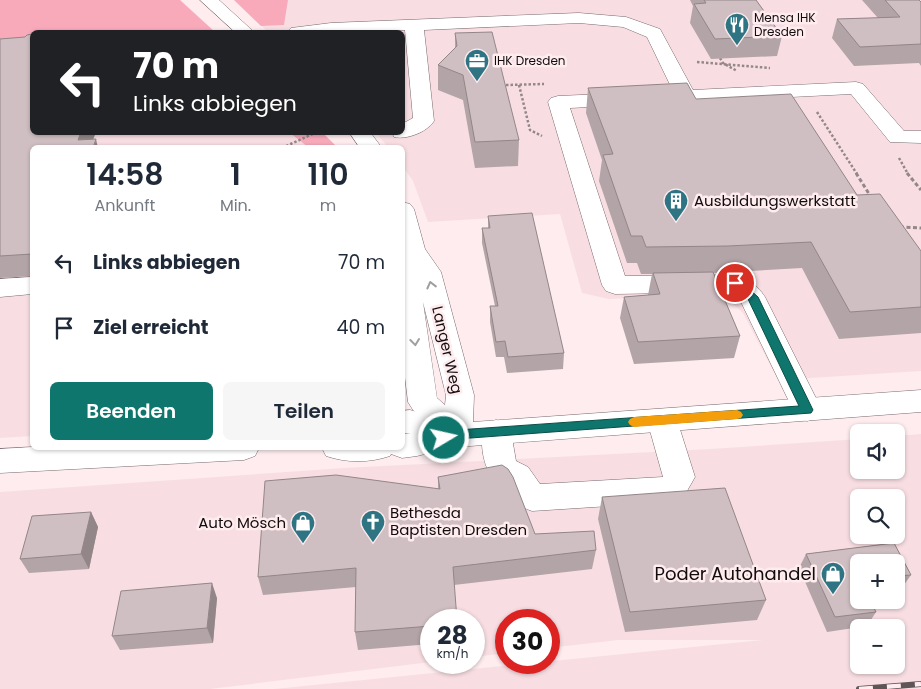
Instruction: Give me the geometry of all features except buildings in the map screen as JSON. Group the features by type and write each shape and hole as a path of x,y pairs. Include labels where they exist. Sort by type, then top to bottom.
{"main road":[{"path":"209,0 243,30"},
{"path":"308,30 579,18 612,20 639,26 654,33 686,96"},
{"path":"405,130 424,121 414,25"},
{"path":"807,410 752,297 735,283 615,285 558,102 856,88 898,137 921,137"},
{"path":"377,145 396,135"},
{"name":"Langer Weg","path":"405,220 413,250 428,272 460,395 457,435"},
{"name":"Langer Weg","path":"405,279 413,250"},
{"path":"0,288 30,286"},
{"name":"Langer Weg","path":"405,289 423,402 457,435"},
{"path":"405,446 457,435 921,401"},
{"path":"496,432 501,466 506,471 517,476 532,498 672,489 679,477 662,420"},
{"path":"405,422 410,421 457,435"},
{"path":"0,461 206,450"}],"path":[{"path":"669,63 700,62 764,66 780,71 794,79 803,90 873,200"},
{"path":"289,145 310,135"},
{"path":"898,137 894,149 909,177 921,190"},
{"path":"891,226 921,228"}],"shaded area":[{"path":"0,0 30,30 30,135 293,135 305,145 30,145 30,436 0,438"},
{"path":"0,0 180,0 213,30 30,30 30,43 0,45"},
{"path":"234,0 921,0 921,371 778,380 743,313 722,294 609,299 582,293 560,214 428,222 413,181 405,170 405,145 386,145 378,135 405,135 405,30 266,30"},
{"path":"234,0 288,0 284,25 261,26"},
{"path":"293,135 325,135 335,145 305,145"},
{"path":"921,434 921,689 274,689 424,674 485,674 485,668 495,667 495,674 560,674 560,660 763,640 618,640 560,647 560,609 495,609 495,654 485,656 485,609 420,609 420,663 210,689 0,689 0,492 344,468 710,449 850,440 850,479 905,479 905,435"}],"railway":[{"path":"859,689 921,684"}],"slow traffic":[{"path":"634,422 737,415"}],"place":[{"name":"Mensa IHK Dresden","path":"737,46"},
{"name":"IHK Dresden","path":"477,82"},
{"name":"Ausbildungswerkstatt","path":"676,222"},
{"name":"Bethesda Baptisten Dresden","path":"373,543"},
{"name":"Auto Mösch","path":"303,544"},
{"name":"Poder Autohandel","path":"833,595"}],"route":[{"path":"444,438 457,435 807,410 752,297 735,283"}]}
